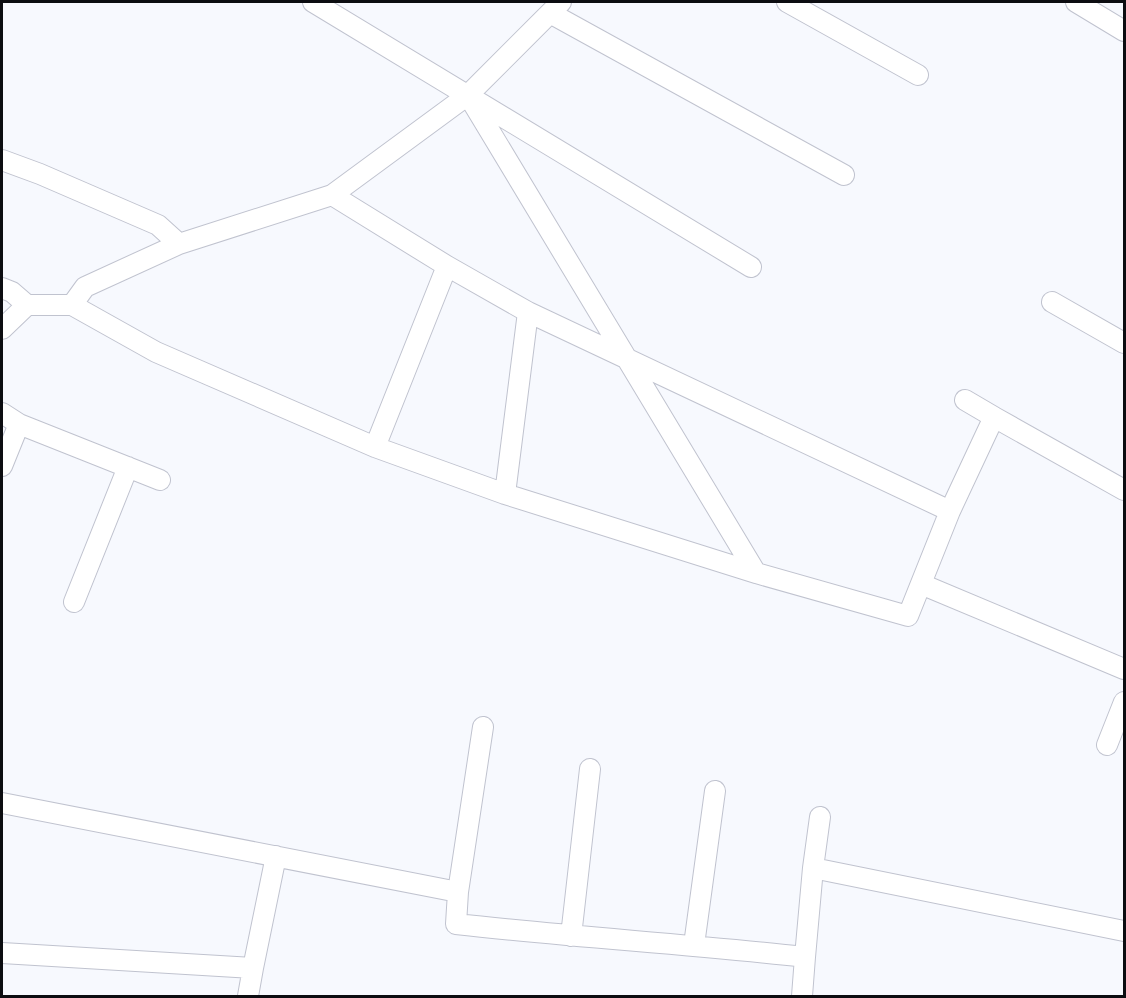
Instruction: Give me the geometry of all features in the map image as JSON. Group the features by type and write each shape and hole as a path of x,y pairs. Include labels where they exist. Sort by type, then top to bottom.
{"street":[{"path":"313,2 751,267"},
{"path":"787,2 918,75"},
{"path":"1076,2 1125,31"},
{"path":"72,305 85,287 179,244 332,195 468,95 556,7 844,175"},
{"path":"468,95 756,573"},
{"path":"2,160 158,225 179,244"},
{"path":"332,195 447,266 528,312 950,511"},
{"path":"375,447 447,266"},
{"path":"2,288 12,292 27,305 72,305 156,352 375,447 505,494 756,573 908,616 950,511 994,417"},
{"path":"1052,302 1125,343"},
{"path":"2,329 27,305"},
{"path":"505,494 528,312"},
{"path":"965,400 1125,490"},
{"path":"2,413 19,424 160,480"},
{"path":"2,466 19,424"},
{"path":"74,602 128,467"},
{"path":"921,584 1125,669"},
{"path":"1107,745 1125,702"},
{"path":"483,727 458,892 456,924 804,957"},
{"path":"571,936 590,769"},
{"path":"694,945 715,791"},
{"path":"2,802 458,892"},
{"path":"802,996 804,957 820,817"},
{"path":"248,996 276,856"},
{"path":"813,868 1125,931"},
{"path":"2,953 253,968"}]}
